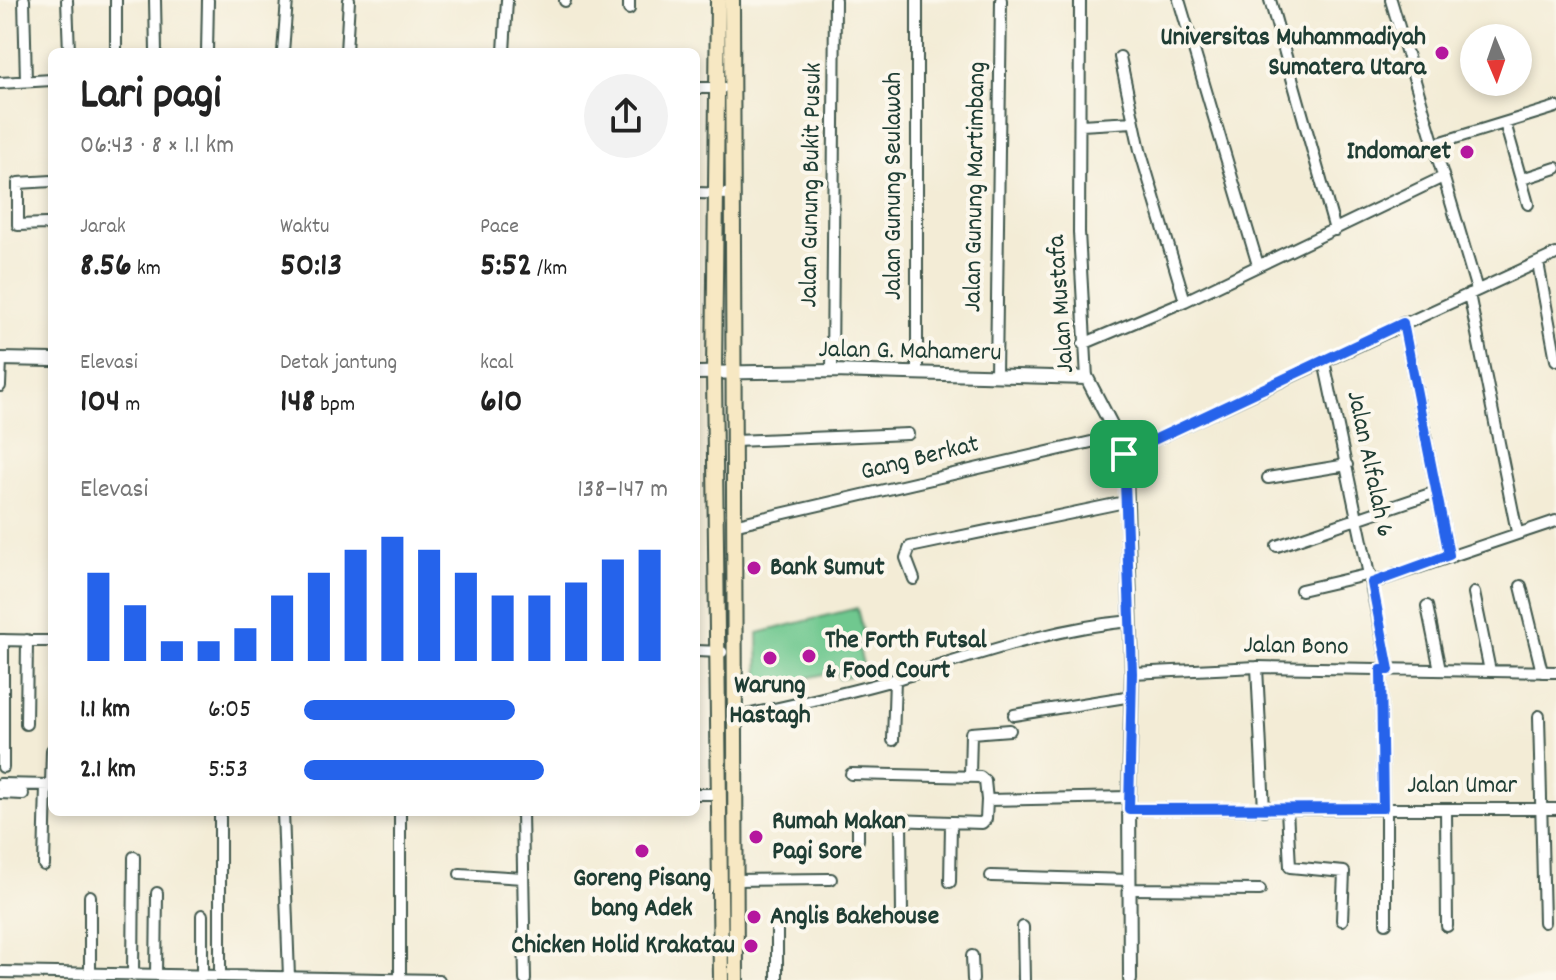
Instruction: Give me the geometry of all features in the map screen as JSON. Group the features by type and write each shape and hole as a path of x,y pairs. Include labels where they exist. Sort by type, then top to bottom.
{"main road":[{"path":"718,0 725,88"},
{"path":"732,0 725,88 725,194 734,441 736,980"},
{"path":"721,980 714,373 725,194"}],"street":[{"path":"24,0 26,81"},
{"path":"67,0 69,48"},
{"path":"116,0 116,48"},
{"path":"155,0 156,48"},
{"path":"207,48 208,0"},
{"path":"283,48 287,0"},
{"path":"346,48 349,0"},
{"path":"504,48 507,0"},
{"name":"Jalan Gunung Bukit Pusuk","path":"832,371 835,0"},
{"name":"Jalan Gunung Seulawah","path":"917,0 917,372"},
{"name":"Jalan Gunung Martimbang","path":"996,375 1001,0"},
{"name":"Jalan Mustafa","path":"1080,0 1079,232 1083,344 1087,378 1124,454 1132,673 1130,980"},
{"path":"1179,0 1258,265"},
{"path":"1270,0 1335,230"},
{"path":"1391,0 1473,292 1517,532"},
{"path":"1120,57 1133,122 1185,301"},
{"path":"0,83 48,80"},
{"path":"700,88 725,88"},
{"path":"1432,145 1556,107"},
{"path":"1081,125 1133,122"},
{"path":"1505,123 1528,204"},
{"path":"1522,179 1556,168"},
{"path":"1083,344 1185,301 1441,178"},
{"path":"48,181 18,183 15,212 18,225 48,225"},
{"path":"700,193 725,194"},
{"path":"1124,454 1556,254"},
{"path":"1538,263 1556,360"},
{"path":"1403,323 1449,555"},
{"path":"0,386 0,359 48,360"},
{"name":"Jalan Alfalah 6","path":"1324,361 1359,515 1385,670 1386,923"},
{"name":"Jalan G. Mahameru","path":"700,373 917,372 1087,378"},
{"path":"734,441 908,434"},
{"name":"Gang Berkat","path":"733,525 1117,436"},
{"path":"1268,478 1347,465"},
{"path":"1277,546 1359,515 1436,492"},
{"path":"914,579 906,558 912,546 1125,502"},
{"path":"1301,590 1371,578 1556,521"},
{"path":"1521,586 1542,672"},
{"path":"1474,593 1490,671"},
{"path":"1427,606 1440,670"},
{"path":"733,718 895,679 1039,636 1131,621"},
{"path":"3,767 2,640 48,641"},
{"path":"26,724 27,640"},
{"path":"700,651 734,651"},
{"path":"1257,667 1264,810"},
{"name":"Jalan Bono","path":"1132,673 1257,667 1556,672"},
{"path":"893,740 895,679"},
{"path":"1014,715 1132,696"},
{"path":"1539,716 1544,922"},
{"path":"970,776 971,733 1010,730"},
{"path":"851,774 893,778 970,776 984,779 987,800 984,822 861,820 858,840"},
{"path":"0,784 48,785"},
{"path":"0,793 23,794"},
{"path":"700,794 717,794"},
{"name":"Jalan Umar","path":"987,800 1264,810 1556,809"},
{"path":"1287,809 1290,867 1344,872 1342,920"},
{"path":"1446,809 1447,926"},
{"path":"44,865 48,812"},
{"path":"220,816 220,976"},
{"path":"283,816 289,977"},
{"path":"400,816 400,979"},
{"path":"522,816 525,980"},
{"path":"901,821 902,915"},
{"path":"950,882 951,823"},
{"path":"134,857 137,976"},
{"path":"460,874 523,878"},
{"path":"991,876 1260,890"},
{"path":"735,880 831,879"},
{"path":"156,975 157,893"},
{"path":"88,976 90,896"},
{"path":"202,915 202,977"},
{"path":"777,920 777,980"},
{"path":"1023,927 1024,980"},
{"path":"972,956 973,980"},
{"path":"0,972 439,980"}],"green space":[{"name":"The Forth Futsal & Food Court","path":"857,608 865,639 857,641 865,672 839,679 836,671 759,690 758,633"}],"place":[{"name":"Universitas Muhammadiyah Sumatera Utara","path":"1442,53"},
{"name":"Indomaret","path":"1467,152"},
{"name":"Bank Sumut","path":"754,568"},
{"name":"The Forth Futsal & Food Court","path":"809,656"},
{"name":"Warung Hastagh","path":"770,658"},
{"name":"Rumah Makan Pagi Sore","path":"756,837"},
{"name":"Goreng Pisang bang Adek","path":"642,851"},
{"name":"Anglis Bakehouse","path":"754,917"},
{"name":"Chicken Holid Krakatau","path":"751,946"}],"route":[{"path":"1403,323 1449,555 1372,583 1389,670 1381,670 1383,808 1129,809 1132,673 1124,454 1403,323"}]}
